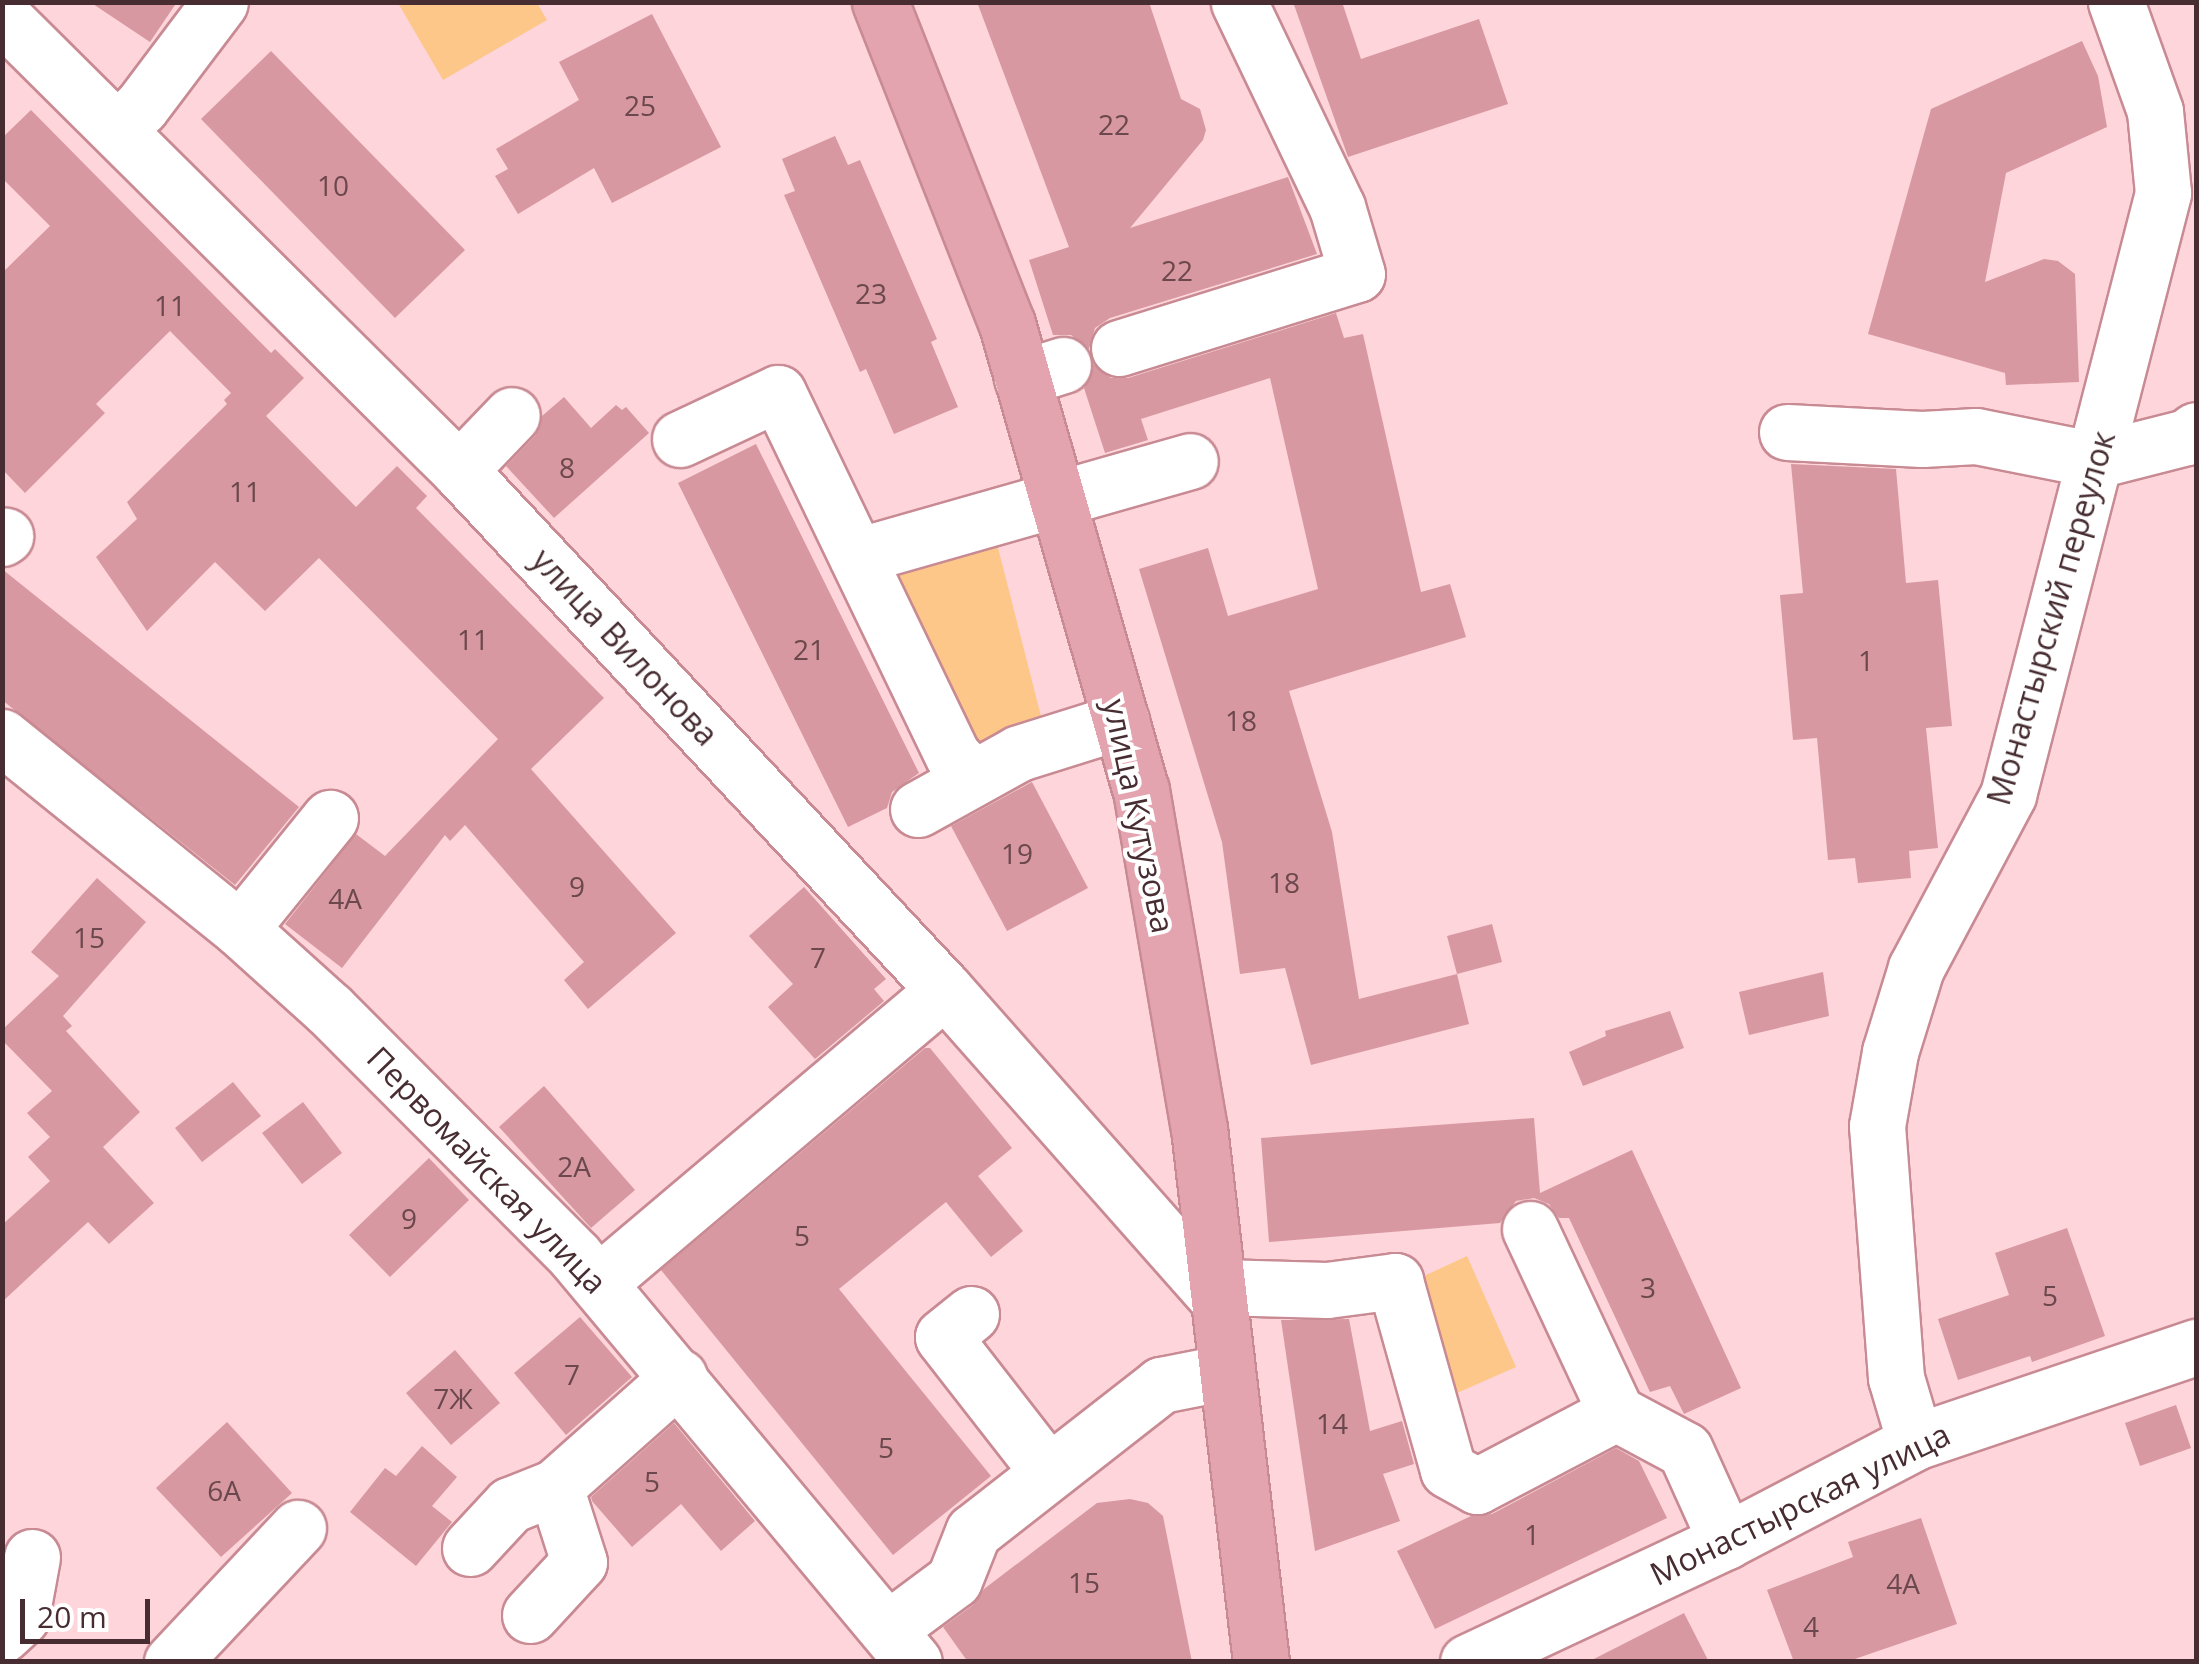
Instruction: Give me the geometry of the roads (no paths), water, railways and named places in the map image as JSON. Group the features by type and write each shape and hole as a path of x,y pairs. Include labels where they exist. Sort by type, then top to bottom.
{"main road":[{"name":"улица Кутузова","path":"880,2 1007,324 1043,371 1057,498 1140,790 1193,1090 1261,1662"}],"street":[{"path":"118,130 141,108 220,2"},
{"path":"1118,348 1356,274 1337,207 1239,2"},
{"name":"Монастырский переулок","path":"1914,1442 1896,1378 1877,1126 1887,1070 1916,968 2008,795 2163,192 2155,110 2116,2"},
{"name":"улица Вилонова","path":"2,16 459,470 945,990 1220,1295"},
{"path":"680,439 778,393 953,756 974,778"},
{"path":"459,470 512,415"},
{"path":"1787,432 1922,439 1976,436 2096,460 2187,437 2196,430"},
{"path":"857,556 1190,461"},
{"path":"918,809 1019,752 1121,721"},
{"name":"Первомайская улица","path":"2,737 240,928 330,1010 598,1282 901,1645"},
{"path":"240,928 330,818"},
{"path":"598,1282 945,990"},
{"path":"1530,1228 1616,1413 1686,1450 1726,1541"},
{"path":"1220,1295 1395,1282 1448,1470 1477,1486 1616,1413"},
{"path":"971,1314 943,1337 1048,1472"},
{"name":"Монастырская улица","path":"1468,1662 1726,1541 1914,1442 2196,1347"},
{"path":"901,1645 954,1580 973,1532 1161,1384 1227,1372"},
{"path":"470,1548 510,1505 555,1487 679,1377"},
{"path":"530,1615 578,1562 555,1487"},
{"path":"184,1652 298,1528"},
{"path":"2,1635 21,1617 32,1557"}]}
